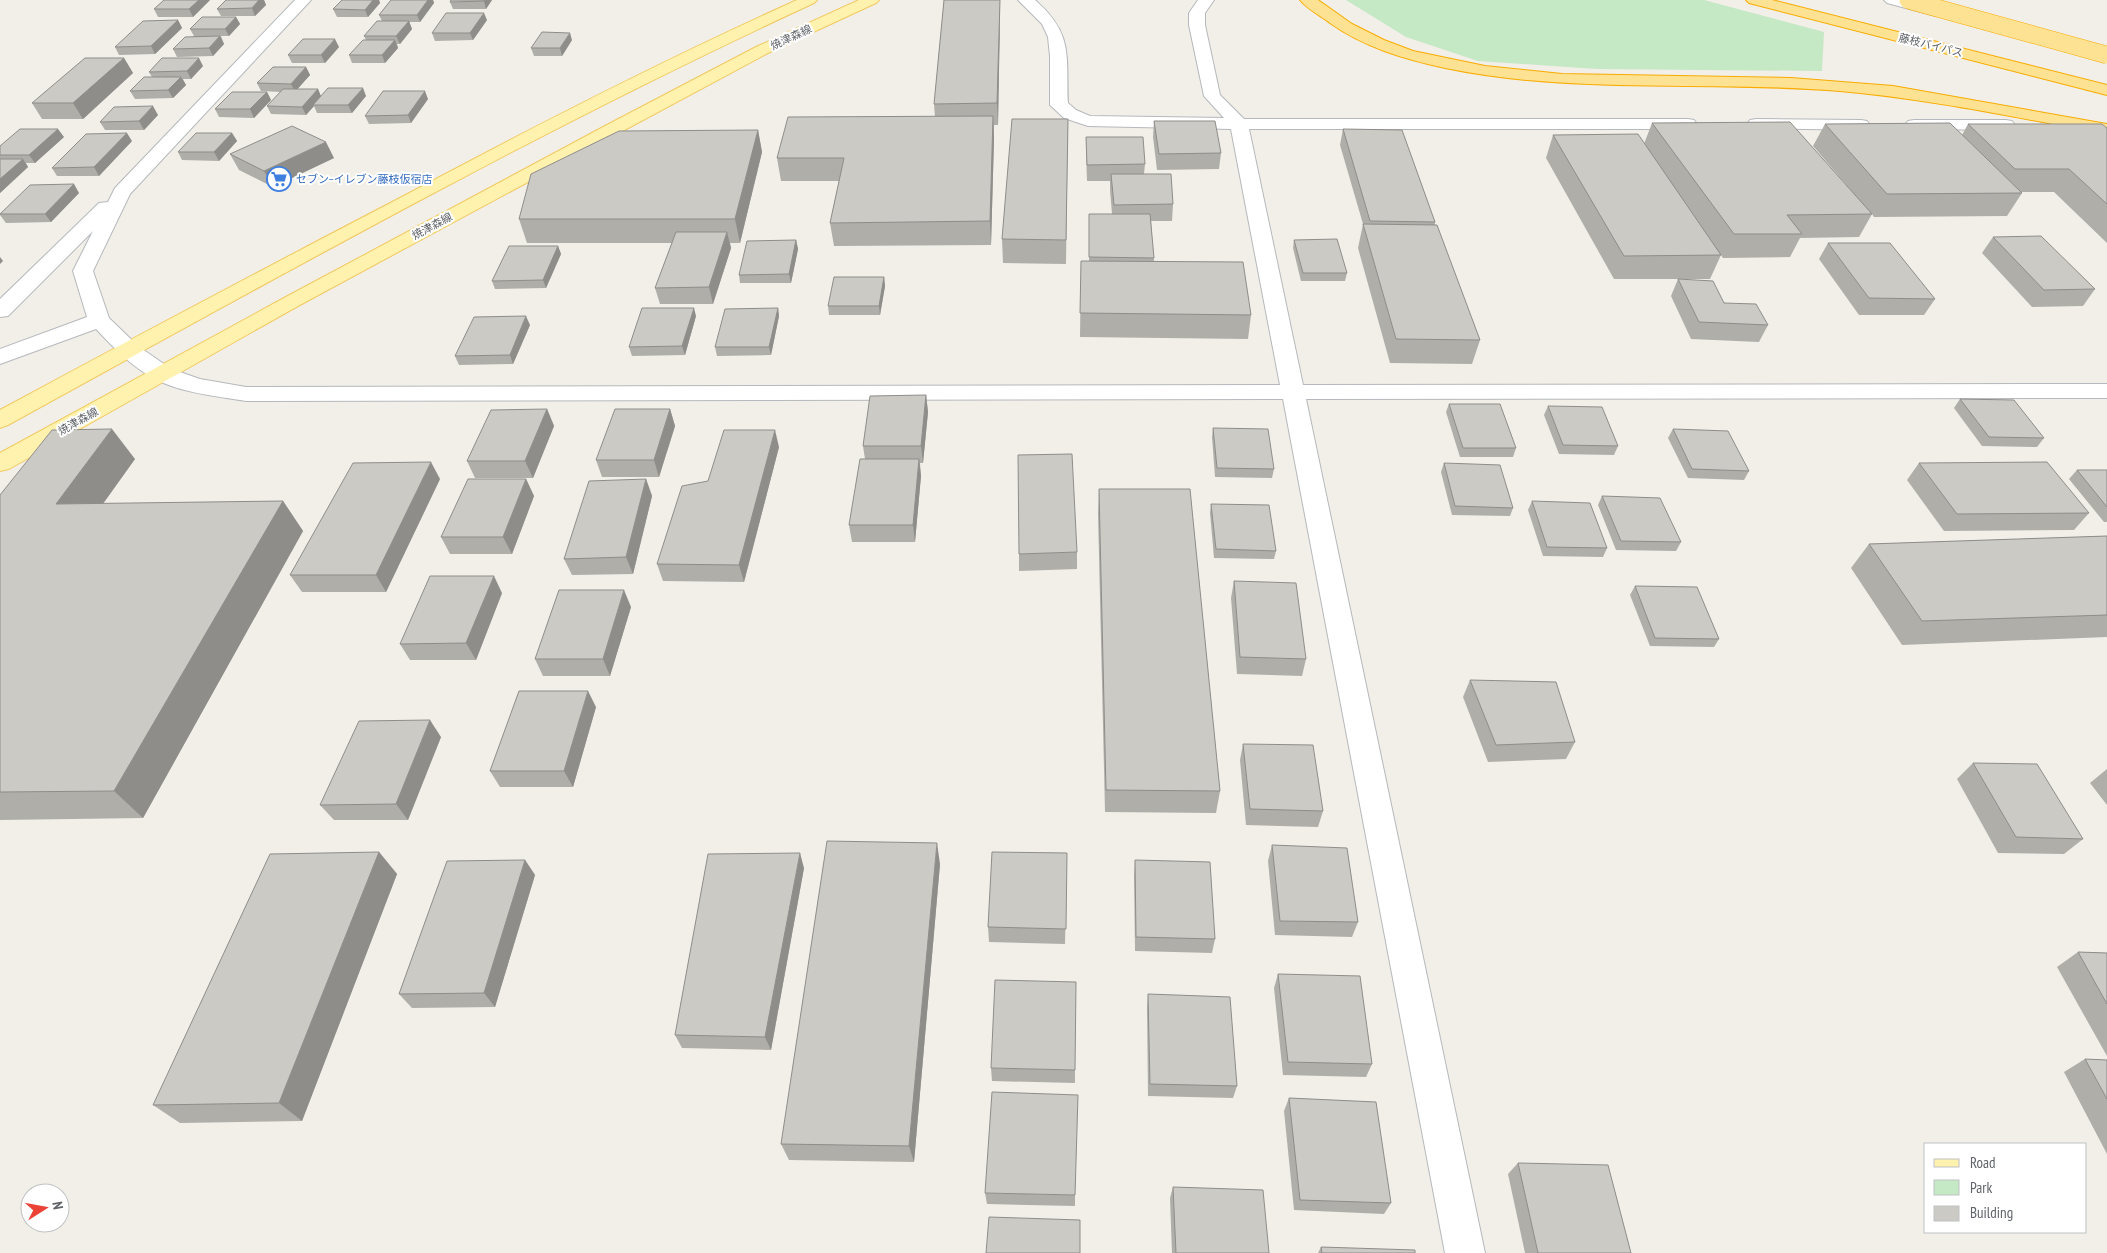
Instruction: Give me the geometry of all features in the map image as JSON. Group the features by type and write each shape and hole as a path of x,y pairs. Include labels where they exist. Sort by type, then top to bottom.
{"highway":[{"path":"1308,0 1346,27 1378,43 1408,55 1485,71 1562,79 1792,83 1893,91 2107,130"},
{"name":"藤枝バイパス","path":"1754,0 2107,90"},
{"name":"藤枝バイパス","path":"1812,0 2107,75"},
{"path":"1908,0 2107,54"}],"main road":[{"name":"焼津森線","path":"0,420 228,296 570,115 696,51 810,0"},
{"name":"焼津森線","path":"0,463 291,302 636,116 762,50 871,0"}],"street":[{"path":"0,311 122,192 303,0"},
{"path":"1026,0 1043,14 1053,30 1057,46 1059,105 1070,114 1088,122 1238,124 1707,124"},
{"path":"1206,0 1197,13 1197,19 1212,96 1238,124 1465,1253"},
{"path":"1892,0 2107,54"},
{"path":"1737,124 1877,125"},
{"path":"1897,125 2027,125 2107,130"},
{"path":"122,192 83,271 99,320 130,351 163,374 196,385 246,394 2107,391"},
{"path":"0,357 99,320"}],"green space":[{"path":"1346,0 1704,0 1824,32 1822,71 1597,69 1478,61 1406,37"}],"building":[{"path":"164,0 199,0 189,9 154,9"},
{"path":"226,0 259,0 252,8 217,9"},
{"path":"342,0 373,0 365,10 333,9"},
{"path":"391,0 428,0 417,15 379,15"},
{"path":"451,0 485,0 450,2"},
{"path":"944,0 1000,0 997,103 934,104"},
{"path":"446,13 484,13 470,33 432,33"},
{"path":"202,17 236,17 225,29 190,29"},
{"path":"178,20 151,46 115,47 143,21"},
{"path":"377,21 409,21 396,36 364,36"},
{"path":"542,32 570,33 560,48 531,48"},
{"path":"220,36 209,48 173,49 185,37"},
{"path":"303,39 335,39 321,55 288,55"},
{"path":"363,40 395,40 382,55 349,55"},
{"path":"85,58 124,58 73,103 32,103"},
{"path":"162,58 199,58 187,71 149,72"},
{"path":"273,67 306,67 291,84 257,83"},
{"path":"144,77 181,77 168,90 130,91"},
{"path":"328,88 363,88 348,105 313,105"},
{"path":"283,89 318,89 302,107 267,106"},
{"path":"383,91 425,91 408,115 365,116"},
{"path":"232,92 267,92 250,109 215,109"},
{"path":"153,106 139,121 100,122 114,107"},
{"path":"993,116 990,221 830,223 844,158 777,158 788,117"},
{"path":"1012,119 1068,119 1066,240 1002,239"},
{"path":"1154,121 1215,121 1221,153 1159,154"},
{"path":"1790,122 1872,214 1787,215 1802,234 1734,234 1652,123"},
{"path":"1950,123 2022,193 1887,194 1825,124"},
{"path":"1968,124 2102,124 2107,128 2107,204 2069,169 2015,169"},
{"path":"292,126 326,142 264,171 230,154"},
{"path":"20,129 58,129 29,155 0,155 0,146"},
{"path":"1343,129 1402,130 1435,222 1370,221"},
{"path":"758,130 735,219 519,219 531,174 619,131"},
{"path":"127,133 94,167 52,168 86,134"},
{"path":"196,133 232,133 214,152 178,152"},
{"path":"1638,134 1721,255 1624,256 1553,135"},
{"path":"1086,137 1143,137 1145,164 1087,165"},
{"path":"0,159 23,159 0,179"},
{"path":"1111,174 1171,174 1173,204 1114,205"},
{"path":"74,184 45,214 0,214 30,185"},
{"path":"1089,214 1150,214 1154,258 1089,257"},
{"path":"1363,224 1437,225 1480,340 1396,339"},
{"path":"676,232 727,232 709,287 655,288"},
{"path":"2041,236 2095,289 2044,290 1993,237"},
{"path":"1337,239 1347,273 1303,273 1294,240"},
{"path":"796,240 789,274 739,275 747,241"},
{"path":"1828,243 1890,243 1935,299 1869,298"},
{"path":"509,246 558,246 543,280 492,281"},
{"path":"1081,261 1243,262 1251,315 1080,313"},
{"path":"834,277 884,277 879,306 828,306"},
{"path":"1678,279 1713,281 1724,303 1756,304 1768,325 1699,322"},
{"path":"642,308 694,308 682,346 629,347"},
{"path":"778,308 769,347 715,347 725,309"},
{"path":"526,316 510,355 455,356 474,317"},
{"path":"926,395 921,446 863,446 870,396"},
{"path":"1960,399 2014,400 2044,438 1989,437"},
{"path":"1449,404 1500,404 1516,448 1463,448"},
{"path":"1548,406 1602,407 1618,446 1563,445"},
{"path":"547,409 525,461 467,461 491,410"},
{"path":"615,409 670,409 654,460 596,460"},
{"path":"1213,428 1268,429 1274,469 1217,468"},
{"path":"112,429 56,504 283,501 114,791 0,792 0,495 52,430"},
{"path":"1673,429 1728,431 1749,471 1692,469"},
{"path":"724,430 775,430 739,565 657,564 682,486 708,481"},
{"path":"1072,454 1077,552 1019,554 1018,455"},
{"path":"860,459 919,459 913,525 849,525"},
{"path":"431,462 376,575 290,575 353,463"},
{"path":"2047,462 2089,513 1957,514 1919,463"},
{"path":"1444,463 1500,465 1513,508 1455,506"},
{"path":"2077,470 2107,470 2107,507"},
{"path":"468,479 526,479 503,537 441,537"},
{"path":"646,479 626,557 564,559 589,481"},
{"path":"1099,489 1190,489 1220,791 1106,790"},
{"path":"1602,496 1660,498 1681,542 1621,541"},
{"path":"1532,501 1590,503 1607,548 1547,547"},
{"path":"1211,504 1269,505 1276,551 1216,549"},
{"path":"2107,536 2107,615 1922,621 1869,544"},
{"path":"430,576 494,576 466,643 400,644"},
{"path":"1234,581 1296,583 1306,659 1240,657"},
{"path":"1635,586 1697,587 1719,639 1655,638"},
{"path":"559,590 624,590 603,659 535,659"},
{"path":"1470,680 1556,682 1575,742 1496,745"},
{"path":"519,691 588,691 564,771 490,771"},
{"path":"430,720 396,804 320,805 359,721"},
{"path":"1243,744 1313,745 1323,811 1250,809"},
{"path":"1973,763 2037,764 2083,839 2016,837"},
{"path":"827,841 937,843 909,1146 781,1144"},
{"path":"1272,845 1347,848 1358,922 1280,921"},
{"path":"379,852 279,1103 153,1105 270,854"},
{"path":"992,852 1067,853 1066,929 988,927"},
{"path":"800,853 765,1037 675,1035 708,854"},
{"path":"525,860 484,993 399,994 447,861"},
{"path":"1135,860 1210,862 1215,939 1136,937"},
{"path":"2078,952 2107,953 2107,1004"},
{"path":"1278,974 1360,976 1372,1064 1288,1062"},
{"path":"995,980 1076,982 1075,1070 991,1068"},
{"path":"1148,994 1230,997 1237,1086 1150,1084"},
{"path":"2085,1059 2107,1060 2107,1099"},
{"path":"992,1092 1078,1095 1075,1195 985,1193"},
{"path":"1289,1098 1376,1102 1391,1203 1300,1200"},
{"path":"1518,1163 1608,1165 1631,1253 1538,1253"},
{"path":"1173,1187 1263,1190 1269,1253 1176,1253"},
{"path":"989,1217 1080,1220 1080,1253 986,1253"},
{"path":"1321,1247 1415,1250 1415,1253 1322,1253"}],"place":[{"name":"セブン−イレブン藤枝仮宿店","path":"279,179"}]}
